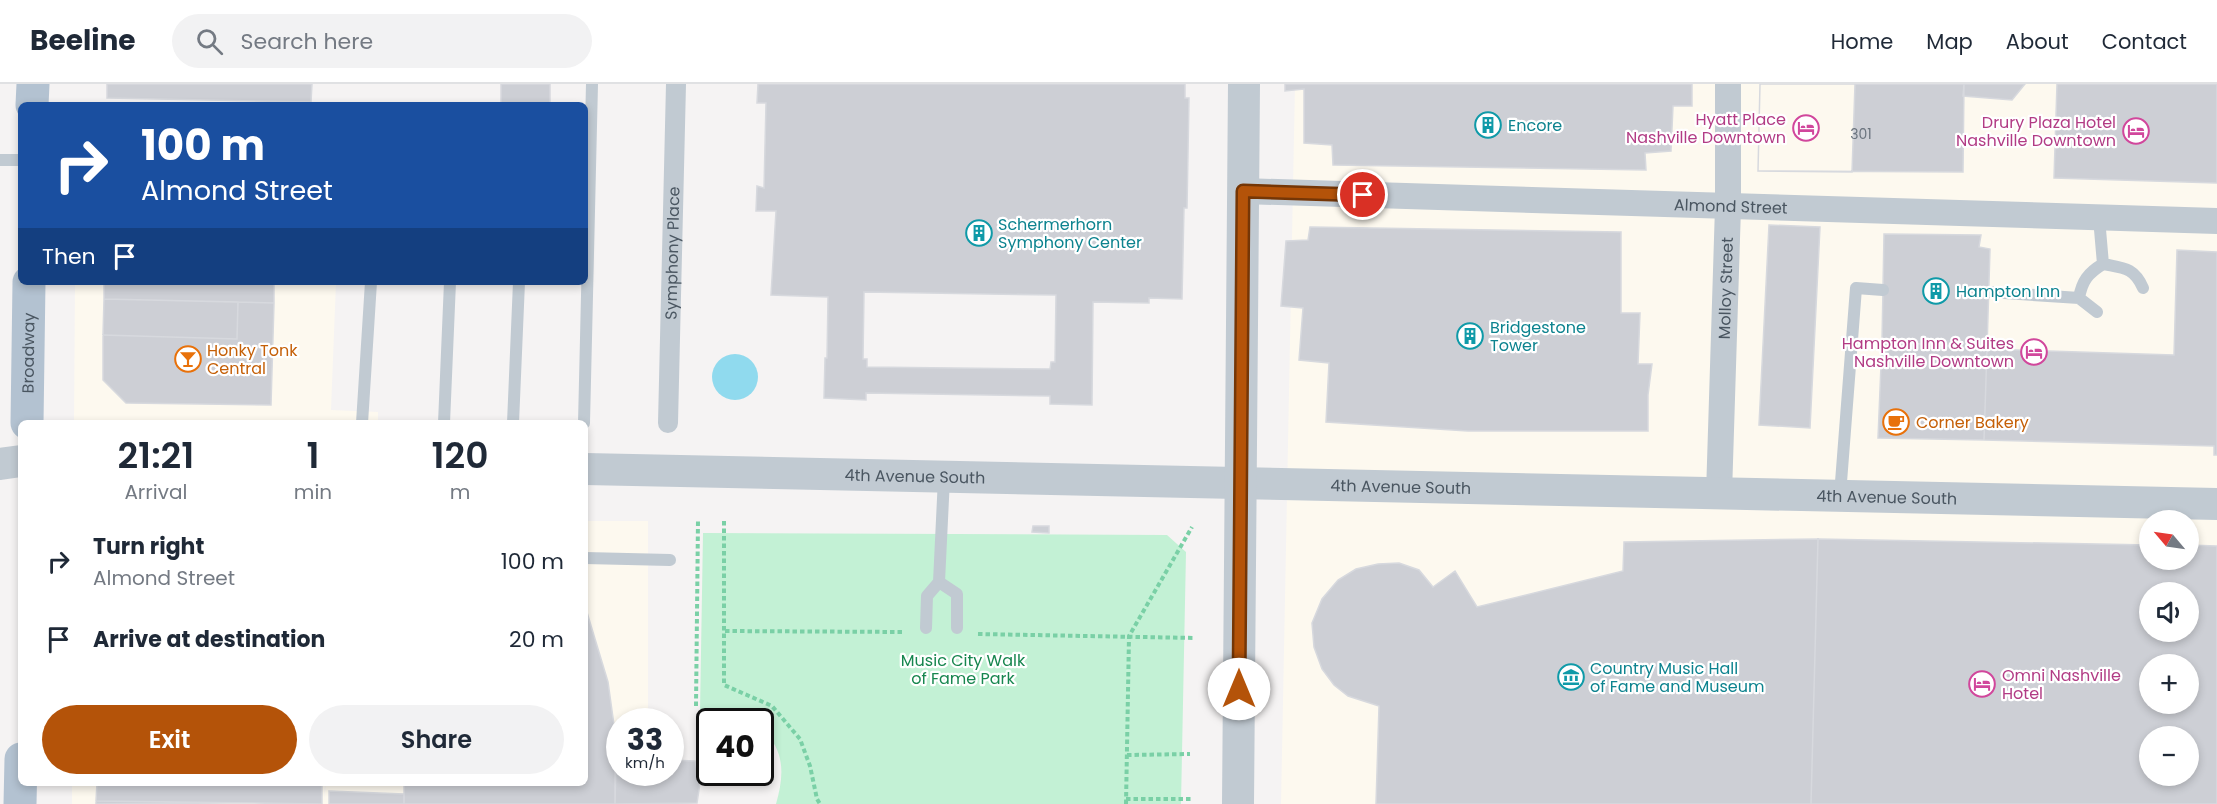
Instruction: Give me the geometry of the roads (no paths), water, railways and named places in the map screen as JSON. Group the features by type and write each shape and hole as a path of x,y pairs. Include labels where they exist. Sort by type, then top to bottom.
{"main road":[{"path":"32,102 33,84"},
{"name":"Broadway","path":"27,420 29,285"},
{"path":"20,786 20,804"}],"street":[{"name":"Symphony Place","path":"668,423 676,84"},
{"path":"1238,804 1244,84"},
{"name":"Molloy Street","path":"1719,494 1728,207 1728,84"},
{"name":"Almond Street","path":"1243,191 2217,221"},
{"path":"0,464 18,461"},
{"name":"4th Avenue South","path":"588,468 2217,504"}],"lane":[{"path":"588,254 592,84"},
{"path":"0,160 18,160"},
{"path":"2099,218 2103,264"},
{"path":"2079,298 2082,284 2090,272 2103,264 2132,270 2143,288"},
{"path":"362,420 371,285"},
{"path":"444,420 450,285"},
{"path":"513,420 519,285"},
{"path":"584,420 587,285"},
{"path":"1840,496 1856,288 1883,290"},
{"path":"1989,292 2079,298 2097,312"},
{"path":"926,628 927,596 939,582 944,477"},
{"path":"588,558 670,560"},
{"path":"939,582 957,594 957,628"}],"water":[{"path":"735,354 751,361 758,377 751,393 735,400 719,393 712,377 719,361"}],"place":[{"name":"Encore","path":"1488,125"},
{"name":"Hyatt Place Nashville Downtown","path":"1806,128"},
{"name":"Drury Plaza Hotel Nashville Downtown","path":"2136,131"},
{"name":"Schermerhorn Symphony Center","path":"979,233"},
{"name":"Hampton Inn","path":"1936,291"},
{"name":"Bridgestone Tower","path":"1470,336"},
{"name":"Hampton Inn & Suites Nashville Downtown","path":"2034,352"},
{"name":"Honky Tonk Central","path":"188,359"},
{"name":"Corner Bakery","path":"1896,422"},
{"name":"Country Music Hall of Fame and Museum","path":"1571,677"},
{"name":"Omni Nashville Hotel","path":"1982,684"}],"park label":[{"name":"Music City Walk of Fame Park","path":"963,669"}]}
